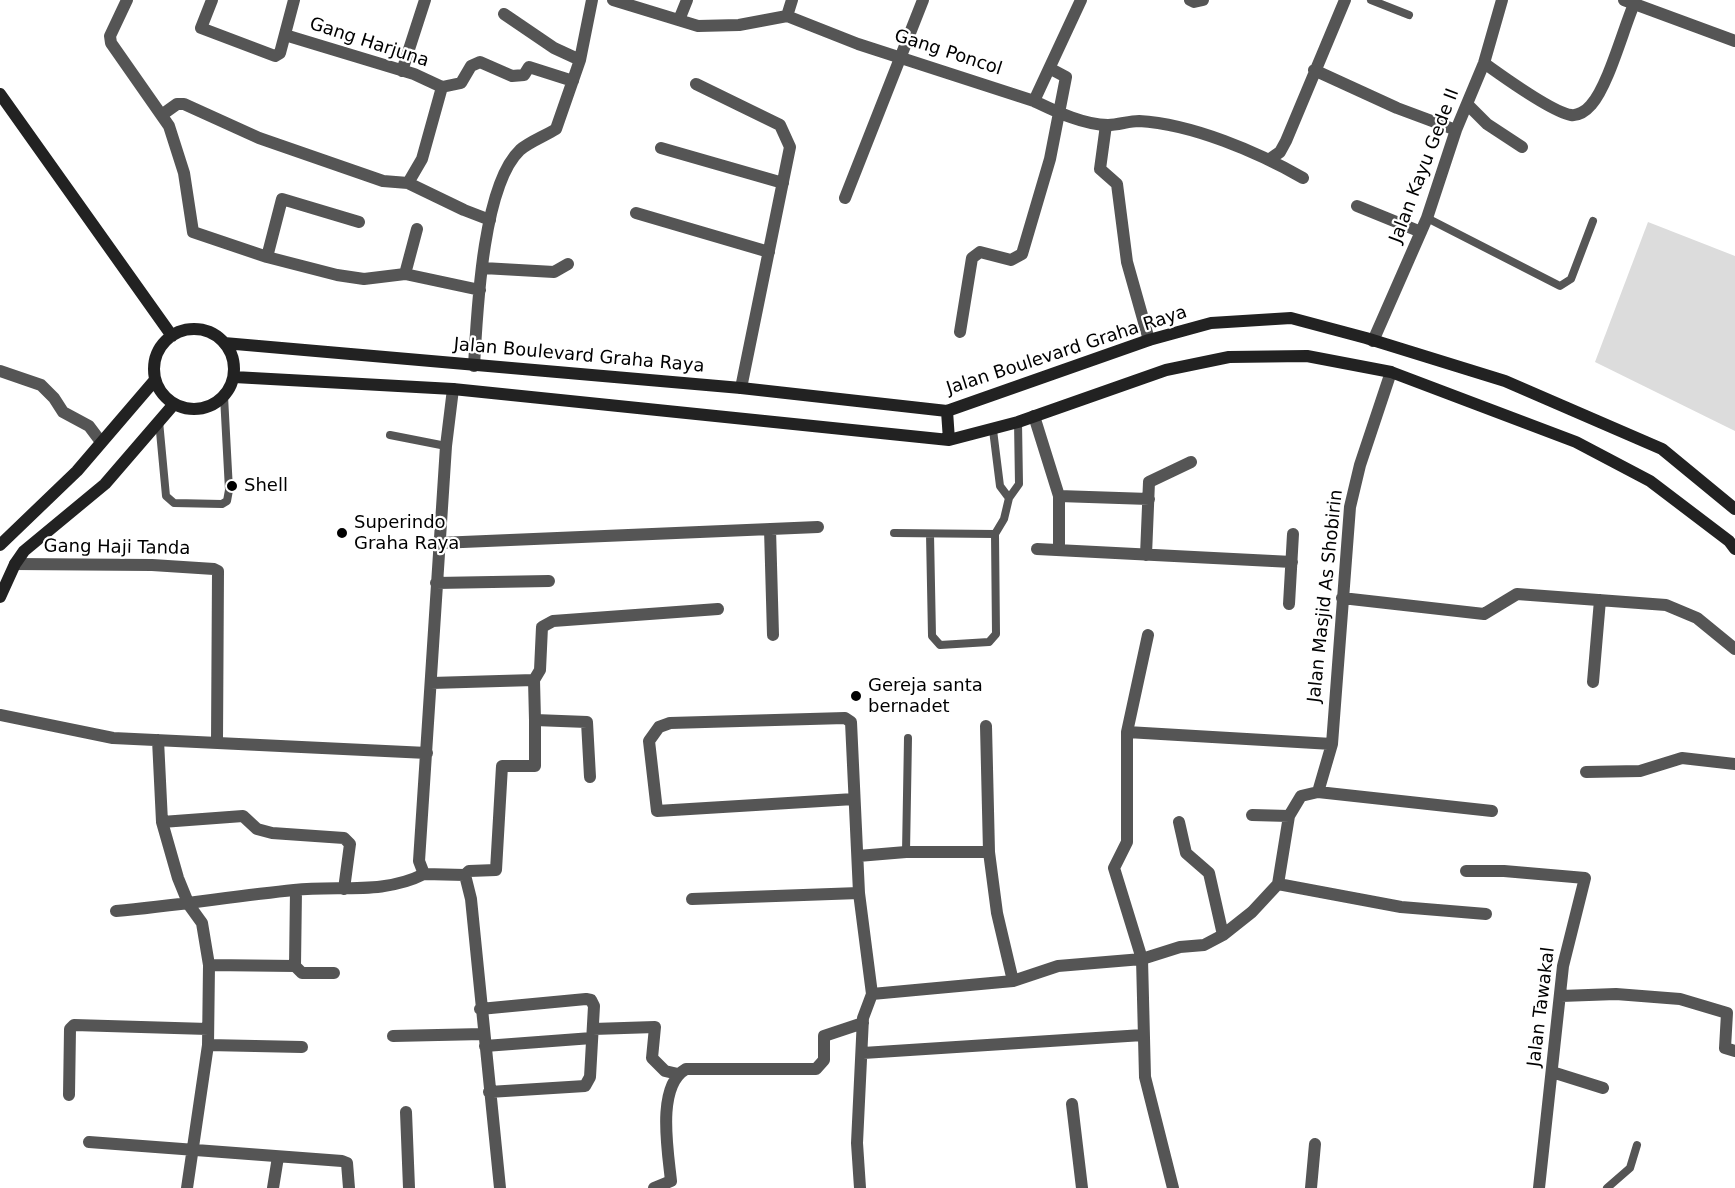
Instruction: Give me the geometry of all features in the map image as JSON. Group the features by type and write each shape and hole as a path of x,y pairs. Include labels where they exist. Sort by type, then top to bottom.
{"main road":[{"path":"0,94 172,336"},
{"name":"Jalan Boulevard Graha Raya","path":"224,343 741,388 947,411 1149,340 1211,322 1291,318 1505,381 1662,449 1735,509"},
{"path":"194,329 215,335 224,343 233,358 234,377 224,396 206,408 184,408 174,404 162,394 155,380 154,367 157,355 172,336 194,329"},
{"path":"234,377 453,389 949,440 1018,422 1166,370 1229,357 1307,356 1390,372 1586,447 1650,480 1729,541 1735,549"},
{"path":"0,545 44,504 102,442 155,380"},
{"path":"0,597 15,564 29,546 84,504 105,484 174,404"},
{"path":"947,411 949,440"},
{"path":"44,504 60,521"}],"street":[{"path":"127,0 110,36 111,43 163,114 176,144 184,173 190,230 199,235 267,256 346,276 364,279 405,274 480,290"},
{"path":"212,0 201,28 275,56 280,53 294,0"},
{"path":"402,71 425,0"},
{"path":"474,366 476,316 490,220 503,177 520,150 556,129 580,60 592,0"},
{"path":"613,0 698,26 739,25 787,16 792,0"},
{"path":"679,20 687,0"},
{"path":"845,198 923,0"},
{"path":"1034,101 1051,69 1081,0"},
{"path":"1190,0 1203,0"},
{"path":"1270,159 1280,152 1345,0"},
{"name":"Jalan Kayu Gede II","path":"1373,341 1427,218 1456,130 1484,63 1502,0"},
{"path":"1484,63 1528,93 1570,115 1584,112 1592,105 1604,80 1629,2 1735,41"},
{"path":"504,14 554,48 580,60"},
{"name":"Gang Poncol","path":"787,16 858,44 1034,101 1060,113 1106,125 1139,121 1187,129 1270,159 1303,178"},
{"name":"Gang Harjuna","path":"285,35 402,71 442,87"},
{"path":"408,183 422,159 442,87 461,83 471,66 480,62 512,76 524,75 529,67 573,81"},
{"path":"960,332 972,258 980,252 1011,260 1022,254 1060,113 1066,77 1051,69"},
{"path":"1314,70 1397,108 1456,130"},
{"path":"696,84 780,125 790,147 741,388"},
{"path":"163,114 177,104 184,104 259,138 383,181 408,183 490,220"},
{"path":"1467,104 1487,124 1522,147"},
{"path":"1106,125 1100,169 1117,184 1127,262 1149,340"},
{"path":"661,148 783,183"},
{"path":"267,256 282,199 359,222"},
{"path":"1357,206 1421,232"},
{"path":"636,213 769,252"},
{"path":"405,274 417,229"},
{"path":"483,268 554,272 568,264"},
{"path":"0,371 40,385 54,398 63,412 89,426 102,442"},
{"name":"Jalan Masjid As Shobirin","path":"1318,792 1332,744 1350,507 1360,465 1390,372"},
{"path":"424,874 419,861 436,583 446,446 453,389"},
{"path":"1034,416 1059,496 1059,550"},
{"path":"1146,555 1149,482 1191,462"},
{"path":"1059,496 1149,499"},
{"path":"439,543 818,527"},
{"path":"770,529 773,635"},
{"path":"1289,604 1293,534"},
{"path":"1037,549 1292,562"},
{"name":"Gang Haji Tanda","path":"15,564 152,565 218,571 217,741"},
{"path":"436,583 549,581"},
{"path":"1342,598 1484,614 1517,594 1666,605 1697,618 1735,650"},
{"path":"1593,682 1600,600"},
{"path":"116,911 189,905 296,890 405,884 424,874 465,875 468,871 496,870 502,766 535,766 534,680 540,670 542,627 553,621 718,609"},
{"path":"1148,635 1127,732 1127,842 1114,868 1142,959 1145,1077 1173,1188"},
{"path":"430,683 534,680"},
{"path":"0,715 113,738 217,741 427,753"},
{"path":"854,799 657,811 649,741 658,727 669,723 845,718 851,722 859,893 872,994 863,1023 857,1143 860,1188"},
{"path":"535,720 587,722 590,777"},
{"path":"986,726 989,852 997,913 1013,981"},
{"path":"1127,732 1332,744"},
{"path":"158,740 162,822 189,905 202,923 209,965 208,1045 187,1188"},
{"path":"1586,772 1640,771 1682,758 1735,764"},
{"path":"872,994 1013,981 1058,966 1142,959 1180,947 1204,945 1223,935 1252,912 1278,884 1289,816 1301,796 1318,792 1492,811"},
{"path":"1252,814 1289,816"},
{"path":"162,822 243,816 257,829 344,838 350,844 344,889"},
{"path":"1179,822 1186,853 1209,873 1223,935"},
{"path":"858,856 906,852 989,852"},
{"name":"Jalan Tawakal","path":"1466,871 1504,871 1585,878 1563,966 1539,1188"},
{"path":"465,875 471,899 480,1009 500,1188"},
{"path":"1278,884 1401,907 1486,914"},
{"path":"295,966 296,890"},
{"path":"692,899 859,893"},
{"path":"209,965 295,966 302,973 334,973"},
{"path":"1561,996 1616,994 1680,999 1727,1013 1725,1048 1735,1051"},
{"path":"480,1009 586,999 591,1000 594,1006 590,1077 585,1086 489,1092"},
{"path":"654,1188 671,1181 667,1133 668,1093 678,1074 686,1069 816,1069 824,1060 824,1036 863,1023"},
{"path":"69,1095 70,1029 74,1025 208,1029"},
{"path":"393,1036 484,1040 655,1027 652,1058 665,1071 678,1074"},
{"path":"863,1053 1143,1035"},
{"path":"208,1045 302,1047"},
{"path":"1552,1072 1603,1088"},
{"path":"1072,1104 1082,1188"},
{"path":"406,1112 409,1188"},
{"path":"89,1142 193,1148 342,1161 347,1163 349,1169 349,1188"},
{"path":"1311,1188 1316,1144"},
{"path":"273,1188 278,1157"}],"lane":[{"path":"1371,0 1409,15"},
{"path":"1427,218 1560,286 1571,279 1593,221"},
{"path":"159,422 166,496 169,501 222,504 227,501 229,490 224,396"},
{"path":"930,534 932,636 940,645 989,642 996,634 995,534 1004,519 1009,498 1019,484 1018,422"},
{"path":"993,430 1000,486 1009,498"},
{"path":"390,435 446,446"},
{"path":"1000,486 1019,484"},
{"path":"894,533 995,534"},
{"path":"906,852 908,738"},
{"path":"1607,1188 1630,1168 1637,1145"}],"shaded area":[{"path":"1648,222 1735,256 1735,431 1595,362"}],"place":[{"name":"Shell","path":"232,486"},
{"name":"Superindo Graha Raya","path":"342,533"},
{"name":"Gereja santa bernadet","path":"856,696"}]}
